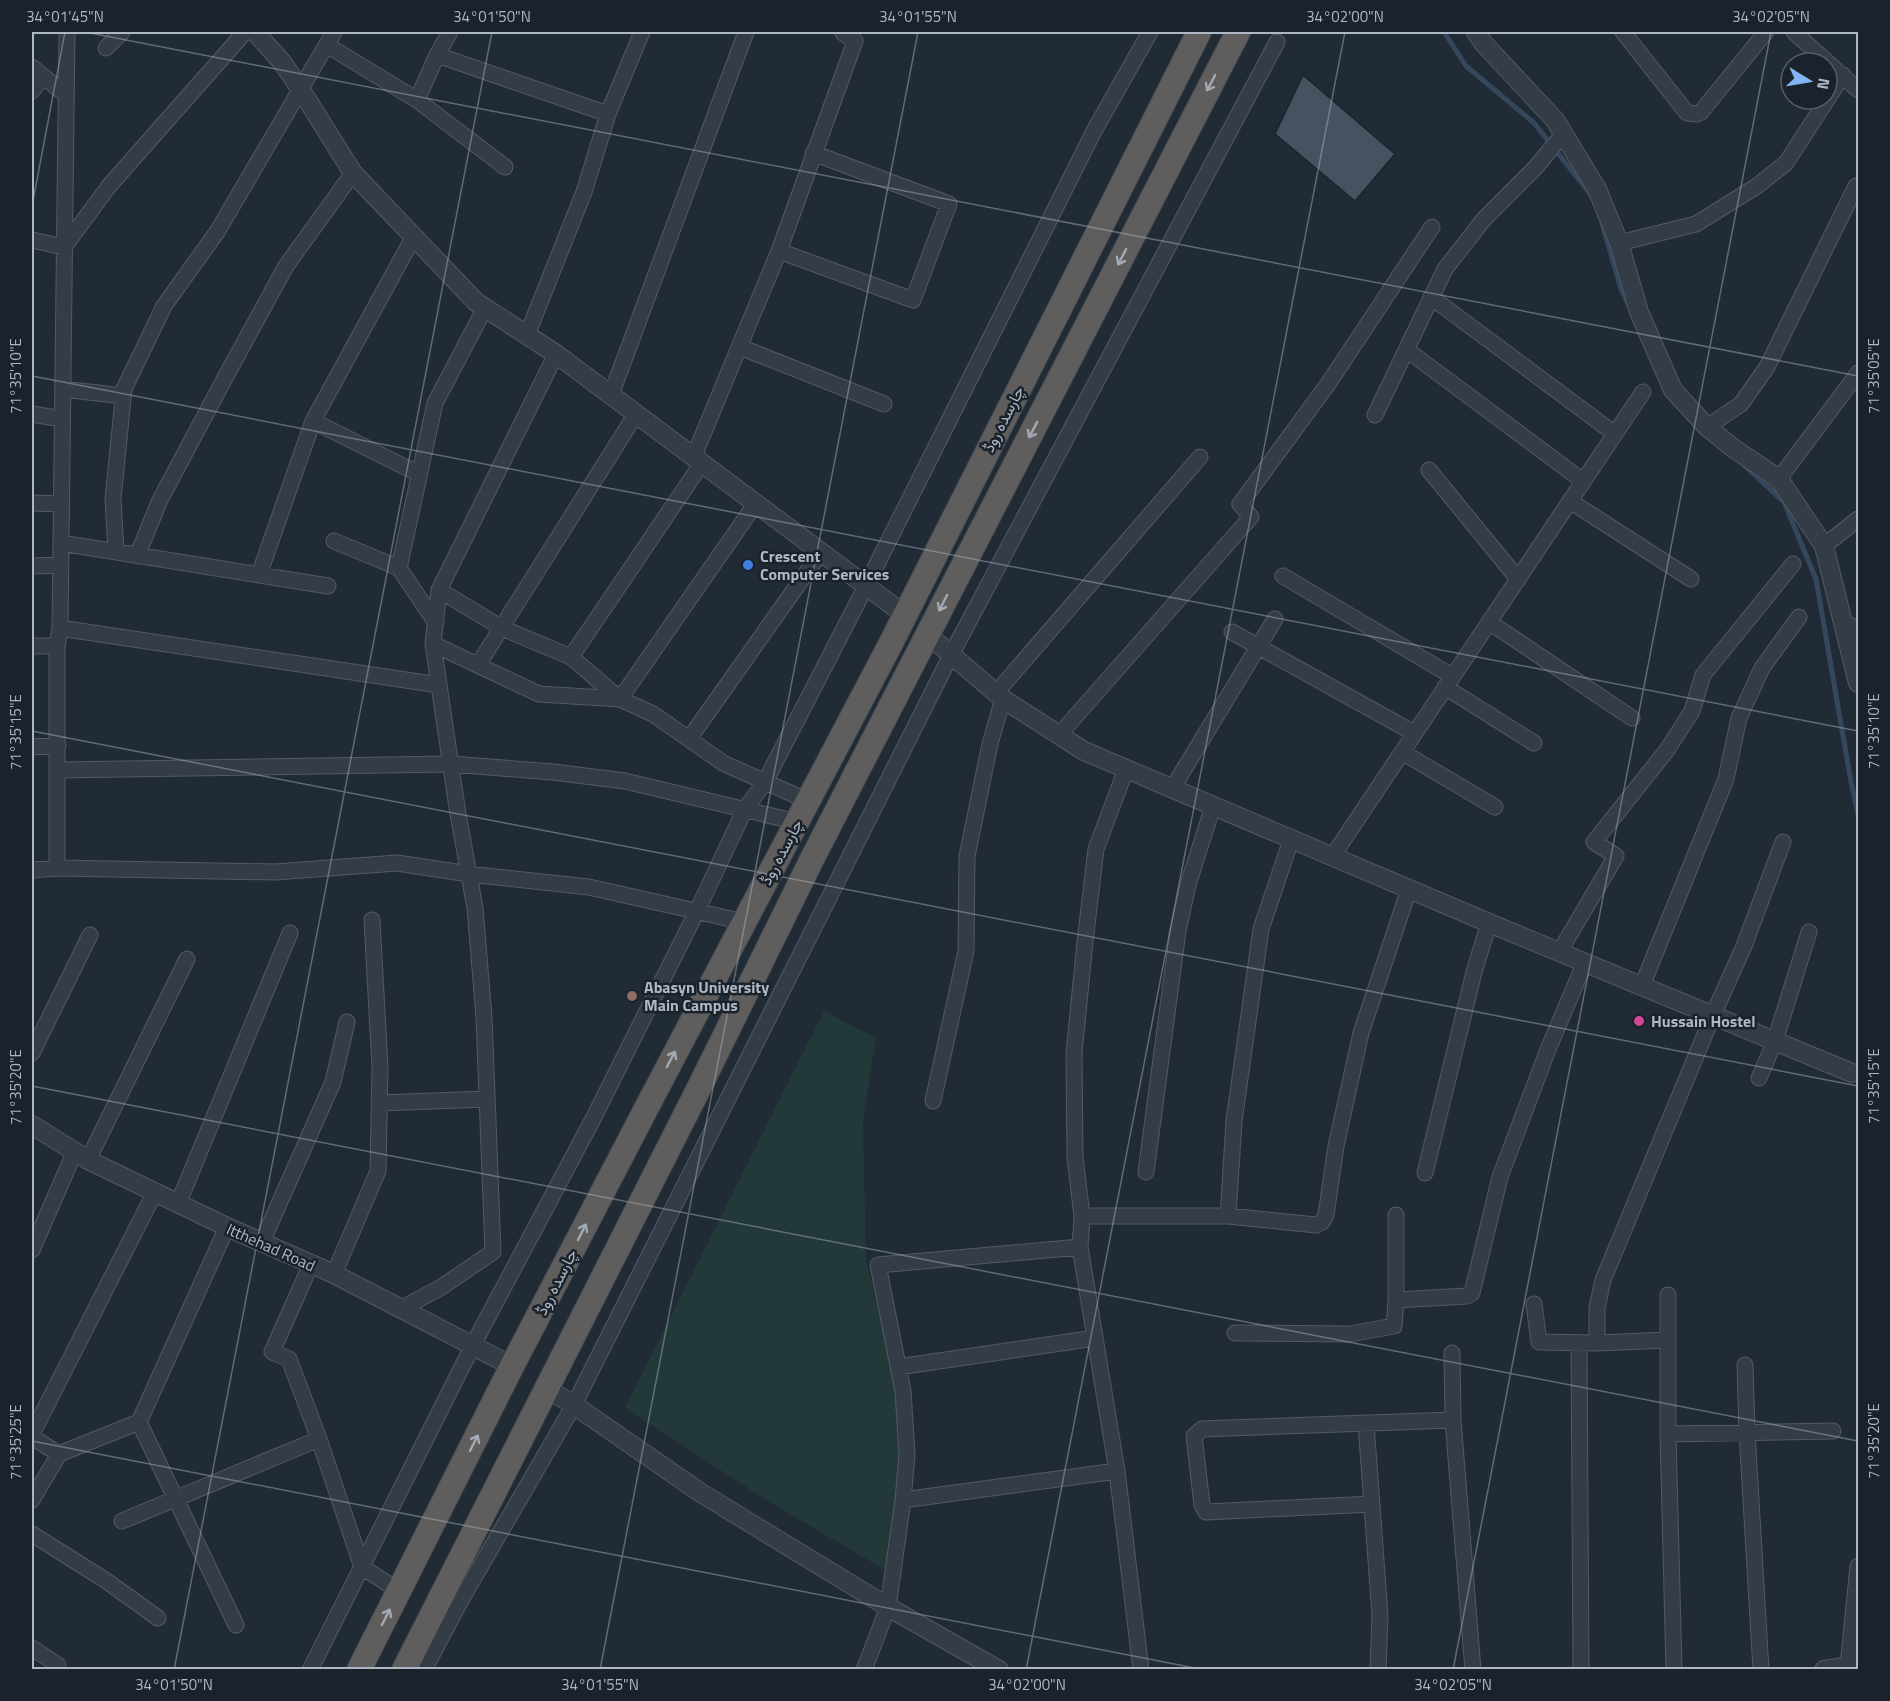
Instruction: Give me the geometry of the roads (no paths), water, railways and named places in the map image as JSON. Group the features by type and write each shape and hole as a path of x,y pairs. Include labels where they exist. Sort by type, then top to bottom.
{"highway":[{"name":"چارسدہ روڈ","path":"359,1670 512,1366 905,615 1199,32"},
{"name":"چارسدہ روڈ","path":"404,1670 664,1158 812,859 1238,32"},
{"path":"630,1139 664,1158"}],"street":[{"path":"57,868 57,646 60,628 66,32"},
{"path":"106,48 122,32"},
{"path":"64,247 109,186 245,32"},
{"path":"255,32 282,62 302,90 353,173 476,302 556,354 905,615"},
{"path":"417,100 450,32"},
{"path":"527,335 584,192 608,114 642,32"},
{"path":"611,395 746,32"},
{"path":"571,657 698,459 779,251 855,41 844,32"},
{"path":"310,1670 473,1345 593,1119 697,911 745,809 765,782 1094,131 1150,32"},
{"path":"1476,32 1484,44 1555,120 1562,135 1597,189 1619,243 1639,312 1673,390 1707,427 1733,448 1779,479 1824,546 1852,626 1858,683"},
{"path":"1623,32 1687,112 1691,114 1701,112 1767,32"},
{"path":"1794,32 1858,90"},
{"path":"116,552 113,499 124,389 164,306 217,231 331,38 505,167"},
{"path":"424,1670 461,1600 574,1405 951,655 1277,42"},
{"path":"437,56 608,114"},
{"path":"32,92 37,72 66,95"},
{"path":"1619,243 1696,224 1757,186 1786,163 1843,75"},
{"path":"1375,415 1445,269 1484,219 1545,156 1562,135"},
{"path":"779,251 913,300 949,204 813,153"},
{"path":"137,556 166,490 286,266 353,173"},
{"path":"1707,427 1741,404 1767,367 1856,186"},
{"path":"1059,735 1251,517 1240,504 1328,384 1432,227"},
{"path":"259,575 313,422 414,236"},
{"path":"32,240 64,247"},
{"path":"1431,297 1615,434"},
{"path":"399,568 435,403 485,308"},
{"path":"740,347 884,404"},
{"path":"1407,350 1583,482"},
{"path":"402,1308 440,1288 493,1252 484,1017 475,908 434,644 439,590 556,354"},
{"path":"1779,479 1858,373"},
{"path":"63,389 123,396"},
{"path":"1332,857 1643,392"},
{"path":"32,414 62,420"},
{"path":"478,665 636,414"},
{"path":"313,422 419,474"},
{"path":"933,1101 966,951 967,856 1000,696 1200,457"},
{"path":"1429,470 1518,579"},
{"path":"1570,501 1690,579"},
{"path":"32,503 61,504"},
{"path":"620,699 756,503"},
{"path":"1824,546 1858,519"},
{"path":"334,541 399,568 436,623"},
{"path":"61,543 328,586"},
{"path":"689,740 821,552"},
{"path":"1560,951 1616,856 1594,842 1666,750 1692,711 1703,675 1793,564"},
{"path":"32,566 60,565"},
{"path":"1283,576 1449,682 1534,743"},
{"path":"439,590 502,628 571,657 620,699 653,714 723,763 765,782 802,811"},
{"path":"1642,986 1726,779 1739,718 1762,669 1799,617"},
{"path":"1172,789 1275,619"},
{"path":"1489,622 1632,718"},
{"path":"60,628 439,686"},
{"path":"1232,632 1414,733"},
{"path":"927,634 1000,696 1084,751 1291,840 1852,1073"},
{"path":"434,644 539,694 620,699"},
{"path":"32,646 57,646"},
{"path":"32,747 58,745"},
{"path":"1402,752 1496,807"},
{"path":"58,770 451,764 553,772 625,781 745,809 802,811"},
{"path":"1126,769 1096,849 1074,1053 1075,1157 1082,1216 1080,1248 1117,1471 1141,1670"},
{"path":"1146,1172 1178,931 1188,885 1214,806"},
{"path":"1228,1216 1234,1121 1261,929 1291,840"},
{"path":"1597,1343 1597,1308 1603,1280 1744,946 1783,842"},
{"path":"32,870 57,868 275,872 397,863 469,874 589,887 744,922"},
{"path":"1082,1216 1228,1216 1316,1225 1322,1222 1326,1215 1336,1146 1361,1033 1409,889"},
{"path":"334,1274 378,1171 380,1066 372,920"},
{"path":"1425,1173 1474,972 1489,923"},
{"path":"1759,1078 1775,1041 1809,932"},
{"path":"178,1204 290,933"},
{"path":"32,1053 90,935"},
{"path":"32,1250 187,959"},
{"path":"1396,1300 1467,1296 1472,1293 1500,1177 1547,1052 1585,962"},
{"path":"262,1242 333,1082 347,1022"},
{"path":"379,1103 487,1100"},
{"name":"Itthehad Road","path":"32,1125 81,1155 178,1204 334,1274 512,1366"},
{"path":"59,1454 32,1435 155,1192"},
{"path":"1235,1333 1350,1334 1390,1327 1395,1323 1396,1215"},
{"path":"32,1500 59,1454 139,1422 226,1227"},
{"path":"864,1670 888,1607 907,1455 903,1391 878,1265 1080,1248"},
{"path":"311,1264 272,1352 289,1359 319,1439 362,1567 399,1591"},
{"path":"1668,1295 1668,1434 1674,1670"},
{"path":"1534,1304 1539,1342 1597,1343 1668,1340"},
{"path":"898,1367 1095,1338"},
{"path":"1579,1343 1581,1670"},
{"path":"1452,1353 1453,1420 1473,1670"},
{"path":"1745,1365 1761,1670"},
{"path":"546,1388 701,1493 888,1607 999,1670"},
{"path":"1372,1504 1206,1512 1202,1505 1194,1441 1197,1431 1453,1420"},
{"path":"139,1422 236,1625"},
{"path":"1366,1424 1380,1615 1378,1670"},
{"path":"1668,1434 1833,1431"},
{"path":"122,1521 319,1439"},
{"path":"903,1500 1117,1471"},
{"path":"32,1534 105,1580 158,1618"},
{"path":"1824,1670 1853,1665 1858,1566"},
{"path":"32,1648 58,1665"}],"waterway":[{"path":"1444,32 1466,66 1534,123 1591,195"},
{"path":"1602,223 1621,289 1629,306"},
{"path":"1745,466 1784,502 1816,579 1858,814"}],"place":[{"name":"Crescent Computer Services","path":"748,565"},
{"name":"Abasyn University Main Campus","path":"632,996"},
{"name":"Hussain Hostel","path":"1639,1021"}]}
